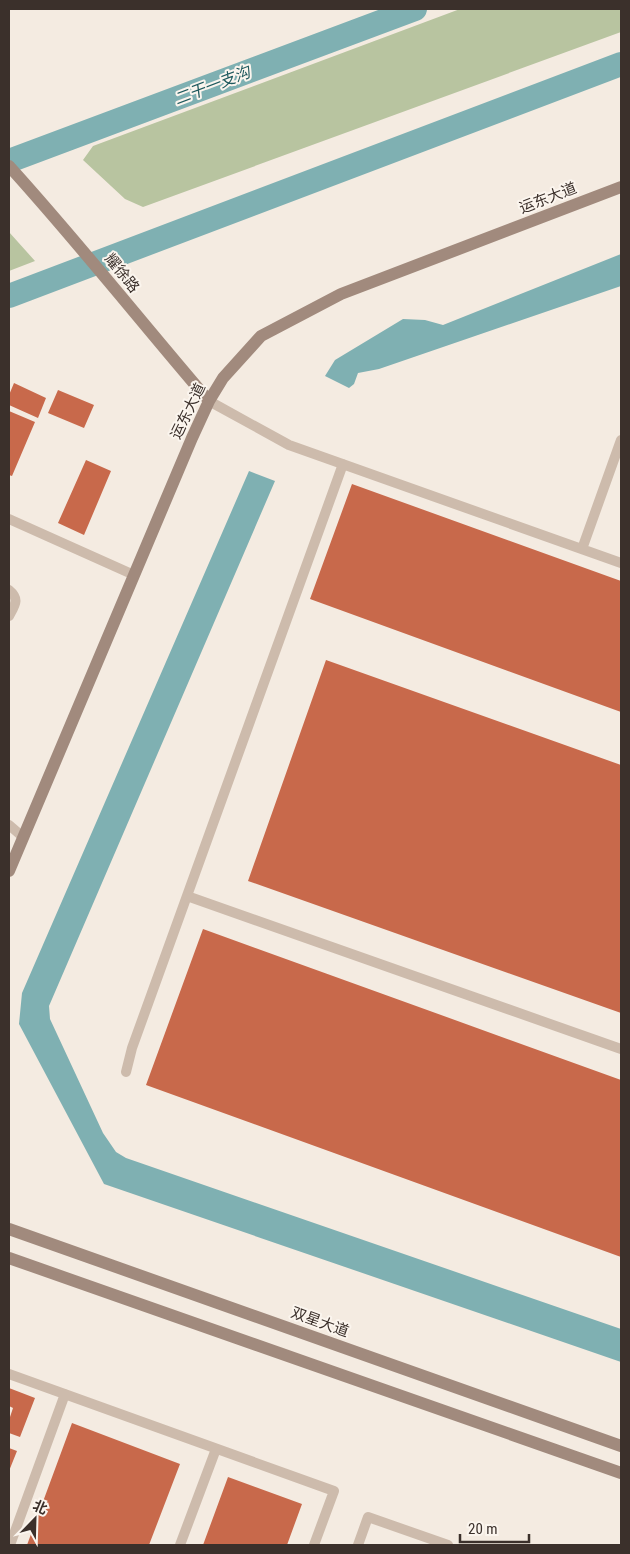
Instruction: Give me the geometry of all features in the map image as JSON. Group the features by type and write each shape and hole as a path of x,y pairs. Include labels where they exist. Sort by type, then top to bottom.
{"street":[{"name":"耀徐路","path":"9,166 63,226 133,313 209,401"},
{"name":"运东大道","path":"9,871 209,401 223,378 261,336 341,294 621,187"},
{"name":"双星大道","path":"9,1229 621,1446"},
{"path":"9,1258 621,1473"}],"lane":[{"path":"209,401 288,445 621,563"},
{"path":"582,549 621,440"},
{"path":"126,1072 132,1048 343,464"},
{"path":"9,518 134,575"},
{"path":"9,590 15,595 16,600 9,616"},
{"path":"9,825 23,837"},
{"path":"187,896 621,1049"},
{"path":"9,1374 334,1491 314,1545"},
{"path":"10,1545 65,1394"},
{"path":"180,1545 216,1449"},
{"path":"358,1545 368,1518 448,1545"}],"green space":[{"path":"460,9 621,9 621,32 143,207 125,199 83,160 93,146"},
{"path":"9,232 35,261 9,271"}],"water":[{"path":"621,254 621,286 379,369 358,373 354,384 349,388 325,376 335,360 403,319 425,320 443,325"},
{"path":"249,471 275,481 49,1006 50,1019 103,1133 116,1152 126,1158 621,1329 621,1362 104,1184 19,1024 22,993"}],"building":[{"path":"14,383 46,398 38,418 9,405 9,395"},
{"path":"58,390 94,405 84,428 48,413"},
{"path":"9,411 35,422 12,476 9,475"},
{"path":"86,460 111,471 84,535 58,523"},
{"path":"352,484 621,581 621,712 310,599"},
{"path":"326,660 621,765 621,1013 248,881"},
{"path":"203,929 621,1080 621,1257 146,1085"},
{"path":"9,1388 35,1398 20,1437 9,1433 9,1420 13,1408 9,1406"},
{"path":"72,1423 180,1464 149,1545 27,1545"},
{"path":"9,1448 17,1451 9,1471"},
{"path":"228,1477 302,1504 287,1545 203,1545"}],"waterway":[{"name":"二干一支沟","path":"9,161 415,9"},
{"path":"9,296 621,64"}]}
